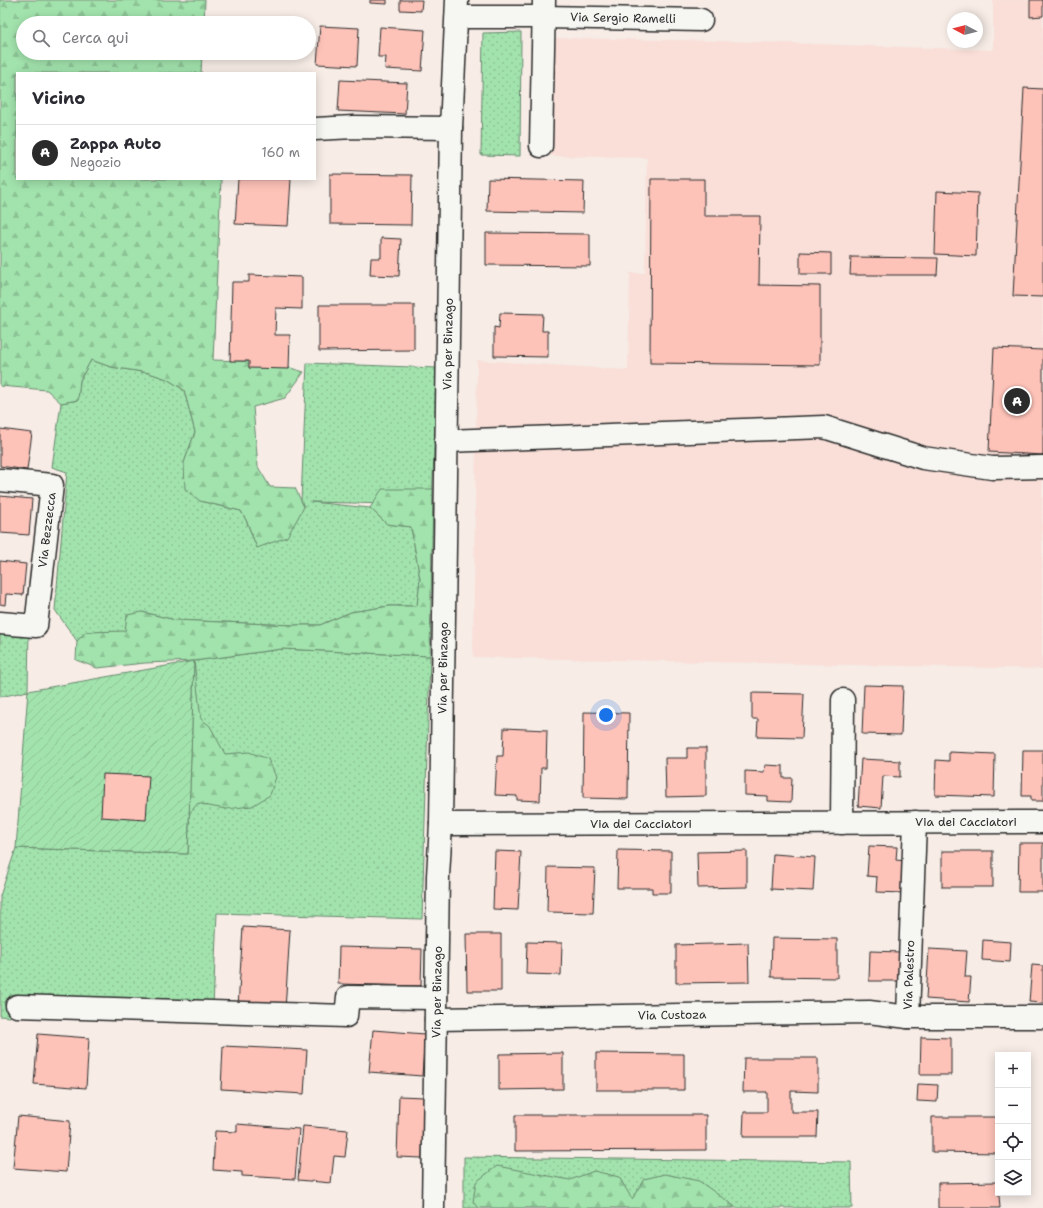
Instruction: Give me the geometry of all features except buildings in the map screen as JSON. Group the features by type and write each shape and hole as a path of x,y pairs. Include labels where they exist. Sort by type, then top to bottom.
{"street":[{"name":"Via Sergio Ramelli","path":"457,9 544,9 701,20"},
{"name":"Via per Binzago","path":"433,1208 438,876 441,824 451,128 457,9"},
{"path":"541,146 544,9"},
{"path":"316,129 354,127 451,128"},
{"path":"446,441 824,427 923,458 992,468 1043,467"},
{"name":"Via Bezzecca","path":"0,480 52,486 36,626 0,623"},
{"path":"842,823 843,700"},
{"name":"Via Palestro","path":"915,822 908,1017 1043,1018"},
{"name":"Via dei Cacciatori","path":"441,824 1043,822"},
{"name":"Via Custoza","path":"17,1006 346,1016 348,997 436,1008 869,1012 908,1017"}],"shaded area":[{"path":"993,0 1043,0 1042,669 473,657 477,360 628,370 630,273 645,273 647,158 551,156 554,38 728,41 993,50"}],"green space":[{"path":"0,0 205,0 204,16 16,16 16,60 202,60 201,72 16,72 16,180 221,180 213,360 270,362 304,372 285,398 253,407 258,467 270,487 295,488 304,507 287,537 257,548 241,511 200,501 185,489 184,463 195,432 184,390 167,379 149,373 111,367 91,360 80,380 78,400 61,403 47,390 0,386"},
{"path":"521,32 520,156 481,155 483,33"},
{"path":"91,360 111,367 149,373 167,379 184,390 195,432 184,463 200,501 241,511 257,548 304,507 301,501 307,363 437,368 432,505 311,502 370,508 387,524 411,527 420,579 417,606 390,606 351,612 320,625 175,620 142,612 125,632 86,632 77,641 55,610 67,472 52,467 61,403 78,400 80,380"},
{"path":"382,489 433,489 430,656 282,649 194,661 145,663 97,668 76,660 77,641 86,632 125,631 127,615 142,612 175,620 320,625 351,612 390,606 417,606 420,579 411,527 387,524 370,508"},
{"path":"0,625 29,627 28,691 0,697"},
{"path":"282,649 430,656 422,919 217,913 213,1007 15,998 4,1003 10,1017 0,1016 0,896 16,848 188,854 194,661"},
{"path":"194,661 201,719 210,726 225,754 249,752 268,759 276,777 270,795 252,806 226,809 198,803 189,814"},
{"path":"194,661 188,854 16,848 28,691"},
{"path":"464,1157 851,1162 852,1208 464,1208"},
{"path":"497,1166 570,1180 594,1171 619,1177 632,1199 644,1179 665,1174 699,1181 734,1206 733,1208 478,1208 473,1202 476,1182"}],"place":[{"name":"Zappa Auto","path":"1017,401"}]}
